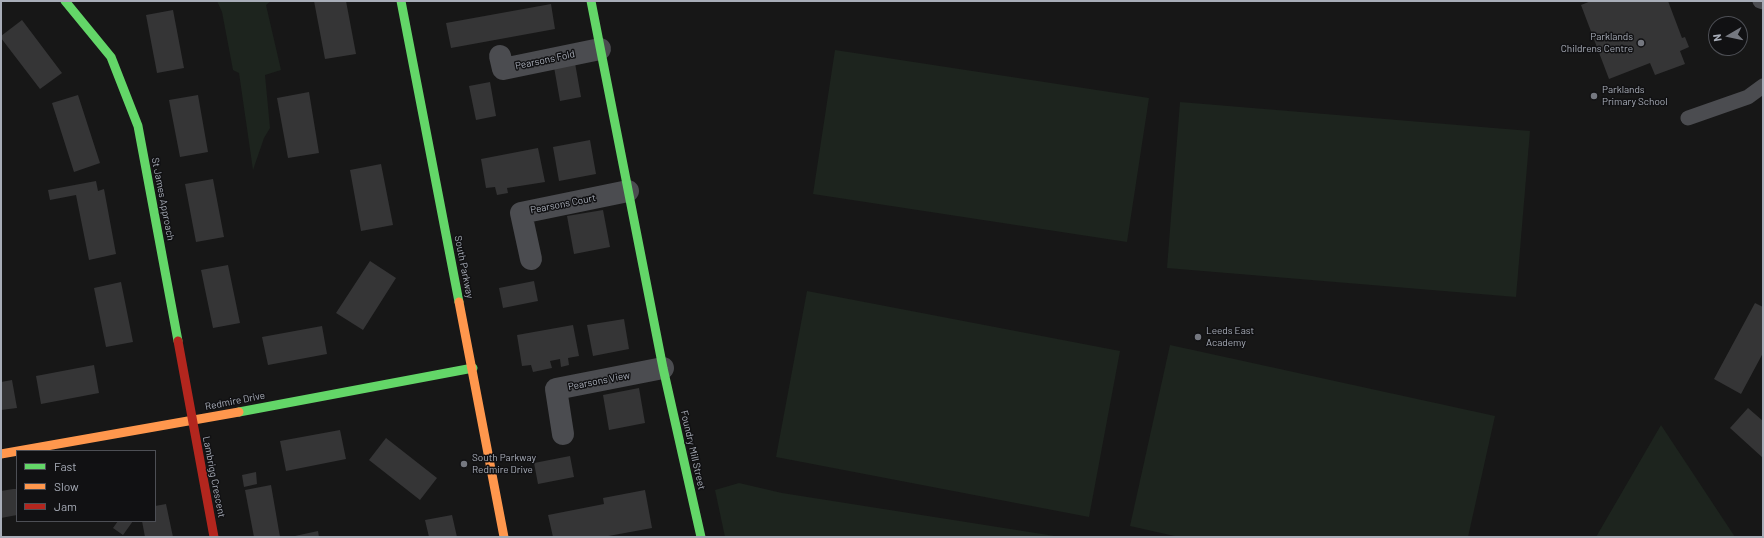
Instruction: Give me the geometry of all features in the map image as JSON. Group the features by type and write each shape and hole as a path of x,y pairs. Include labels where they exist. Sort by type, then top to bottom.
{"street":[{"name":"St James Approach","path":"66,1 111,57 138,126 192,421"},
{"name":"South Parkway","path":"401,1 473,368 504,537"},
{"path":"591,1 663,368"},
{"name":"Pearsons Fold","path":"500,56 503,69 600,49"},
{"name":"Pearsons Court","path":"530,260 521,213 628,191"},
{"name":"Redmire Drive","path":"24,450 192,421 473,368"},
{"name":"Pearsons View","path":"563,434 556,389 663,368"},
{"name":"Foundry Mill Street","path":"663,368 701,537"},
{"name":"Lambrigg Crescent","path":"192,421 214,537"},
{"name":"Redmire Drive","path":"1,454 16,451"}],"lane":[{"path":"1688,118 1748,97 1763,86"}],"shaded area":[{"path":"217,1 271,1 266,5 281,70 265,75 270,128 264,138 253,170 239,73 233,70 222,12"},
{"path":"835,50 1149,98 1127,242 813,194"},
{"path":"1180,102 1530,131 1516,297 1167,268"},
{"path":"807,291 1120,351 1089,517 776,457"},
{"path":"1170,345 1495,416 1468,537 1179,537 1130,526"},
{"path":"1661,425 1735,537 1596,537"},
{"path":"739,483 782,493 1061,537 725,537 715,490"}],"building":[{"path":"314,1 346,1 356,54 325,59"},
{"name":"Parklands Childrens Centre","path":"1591,1 1668,1 1682,38 1685,37 1689,47 1680,51 1685,64 1655,75 1650,63 1609,79 1581,5"},
{"path":"551,4 555,29 451,48 446,23"},
{"path":"173,10 184,68 157,73 146,15"},
{"path":"22,20 62,73 40,89 1,38 1,36"},
{"path":"575,63 581,97 560,101 554,67"},
{"path":"490,82 496,116 476,120 469,86"},
{"path":"309,92 319,153 288,158 277,98"},
{"path":"78,95 100,163 74,172 52,103"},
{"path":"198,95 208,152 180,157 169,100"},
{"path":"590,140 596,174 559,181 553,147"},
{"path":"538,148 545,182 507,188 508,193 497,195 495,187 486,188 481,159"},
{"path":"381,164 393,225 361,231 350,170"},
{"path":"213,179 224,237 196,242 185,184"},
{"path":"96,181 98,191 104,189 116,254 89,260 76,195 50,200 48,190"},
{"path":"603,210 610,247 574,254 567,216"},
{"path":"370,261 396,278 363,330 336,313"},
{"path":"228,265 240,323 213,328 201,270"},
{"path":"534,281 538,301 503,308 499,288"},
{"path":"121,282 133,342 106,347 94,288"},
{"path":"1755,303 1763,307 1763,353 1741,394 1714,379"},
{"path":"624,319 629,349 593,356 587,325"},
{"path":"573,325 579,356 568,358 569,365 561,367 560,359 550,361 552,368 533,372 531,365 522,366 517,335"},
{"path":"322,326 327,354 268,365 262,337"},
{"path":"94,365 99,393 41,404 36,376"},
{"path":"12,380 17,408 1,410 1,382"},
{"path":"639,388 645,423 609,430 603,395"},
{"path":"1748,408 1763,421 1763,458 1730,428"},
{"path":"340,430 346,459 286,471 280,441"},
{"path":"386,438 437,478 420,500 369,460"},
{"path":"570,456 574,477 538,484 534,463"},
{"path":"256,472 257,484 244,487 242,475"},
{"path":"271,485 280,537 254,537 245,490"},
{"path":"16,489 16,515 1,518 1,491"},
{"path":"645,490 652,528 603,537 553,537 548,515 604,504 603,498"},
{"path":"166,504 173,537 145,537 142,522 156,522 156,506"},
{"path":"452,515 457,537 429,537 425,520"},
{"path":"117,522 132,522 123,535 113,528"},
{"path":"318,531 319,537 295,536"}],"traffic: fast":[{"path":"65,1 111,57 138,126 178,341"},
{"path":"401,1 459,302"},
{"path":"591,1 663,368 701,537"},
{"path":"239,412 473,368"}],"traffic: slow":[{"path":"459,302 504,537"},
{"path":"24,450 239,412"},
{"path":"1,454 16,451"}],"traffic: jam":[{"path":"178,341 214,537"}],"place":[{"name":"Parklands Childrens Centre","path":"1641,43"},
{"name":"Parklands Primary School","path":"1594,96"},
{"name":"Leeds East Academy","path":"1198,337"},
{"name":"South Parkway Redmire Drive","path":"464,464"}]}
